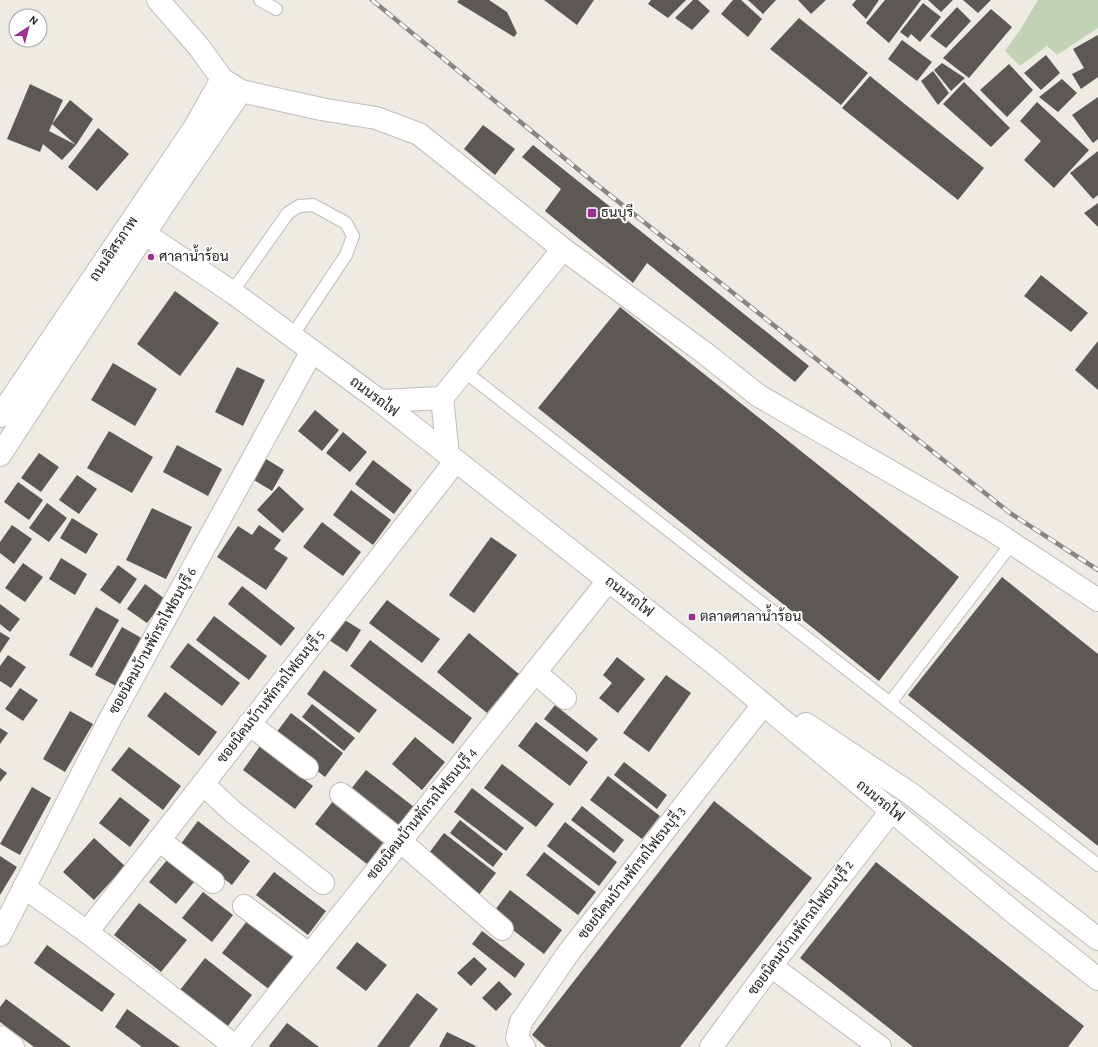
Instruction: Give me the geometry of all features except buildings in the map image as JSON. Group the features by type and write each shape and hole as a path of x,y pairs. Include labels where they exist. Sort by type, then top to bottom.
{"street":[{"path":"162,1 199,47 222,79 241,91 321,109 376,118 419,134 563,249 759,396 1012,543 1098,600"},
{"name":"ถนนอิสรภาพ","path":"0,416 138,229 222,79"},
{"path":"0,455 138,229 241,91"},
{"name":"ถนนรถไฟ","path":"138,229 232,292 380,401 716,665 1017,915 1098,979"},
{"path":"451,458 442,398 563,249"},
{"name":"ซอยนิคมบ้านพักรถไฟธนบุรี 6","path":"0,935 110,719 312,351"},
{"path":"380,401 442,398"},
{"name":"ซอยนิคมบ้านพักรถไฟธนบุรี 5","path":"86,932 203,784 451,458"},
{"name":"ซอยนิคมบ้านพักรถไฟธนบุรี 4","path":"236,1047 608,581"},
{"path":"716,665 910,794 1098,938"},
{"path":"535,672 565,698"},
{"name":"ซอยนิคมบ้านพักรถไฟธนบุรี 3","path":"524,1047 517,1038 521,1022 569,952 763,705"},
{"path":"249,724 307,768"},
{"path":"203,784 239,817 323,883"},
{"path":"341,794 400,841 502,930"},
{"name":"ซอยนิคมบ้านพักรถไฟธนบุรี 2","path":"711,1047 771,966 892,810"},
{"path":"159,840 213,882"},
{"path":"24,887 86,932 236,1047"},
{"path":"244,906 310,955"},
{"path":"771,966 880,1047"},
{"path":"0,1037 13,1047"}],"lane":[{"path":"260,0 276,9"},
{"path":"232,292 288,213 294,209 299,206 313,205 346,223 353,236 346,255 292,336"},
{"path":"464,371 1098,865"},
{"path":"890,704 1012,543"}],"green space":[{"path":"1038,0 1098,0 1098,28 1057,55 1047,46 1020,66 1005,51"}],"railway":[{"path":"372,0 591,180 1010,513 1098,570"}],"place":[{"name":"ธนบุรี","path":"592,213"},
{"name":"ศาลาน้ำร้อน","path":"151,257"},
{"name":"ตลาดศาลาน้ำร้อน","path":"692,617"}]}
